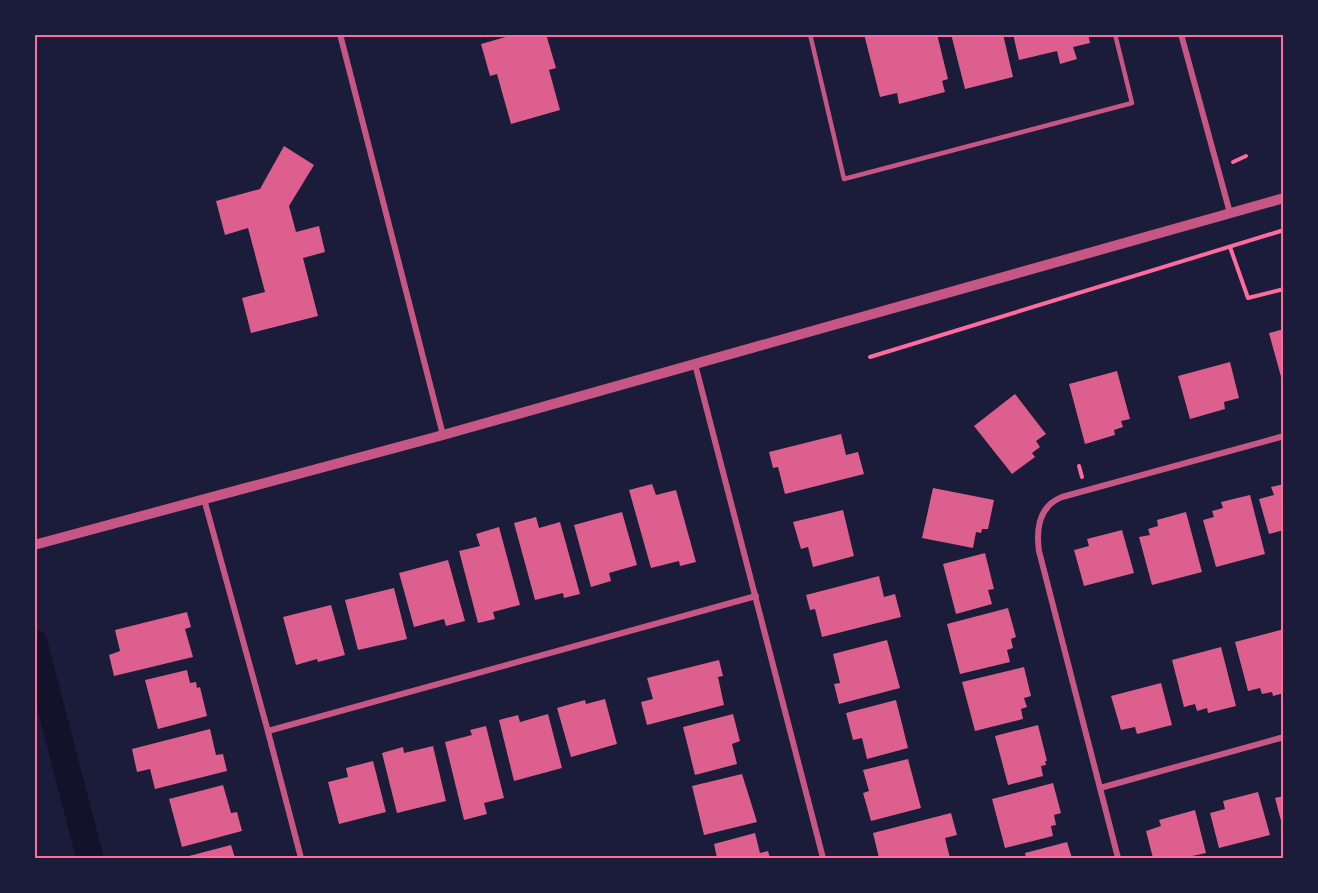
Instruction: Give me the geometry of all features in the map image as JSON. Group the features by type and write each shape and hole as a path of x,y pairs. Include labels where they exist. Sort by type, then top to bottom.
{"street":[{"path":"340,34 443,435"},
{"path":"1181,34 1230,213"},
{"path":"40,544 443,435 1284,198"},
{"path":"695,364 823,858"},
{"path":"1118,858 1038,551 1037,537 1040,521 1048,506 1056,500 1284,436"},
{"path":"204,499 301,858"},
{"path":"268,731 756,596"},
{"path":"1100,788 1284,737"}],"lane":[{"path":"810,34 844,179 1132,103 1115,34"}],"path":[{"path":"870,357 1284,230"},
{"path":"1230,246 1248,298 1284,289"}],"building":[{"path":"516,34 546,34 556,68 549,70 560,110 511,124 497,74 490,76 481,44"},
{"path":"864,34 937,34 948,79 942,81 945,92 899,104 897,93 880,97"},
{"path":"951,34 1003,34 1013,77 965,89"},
{"path":"1013,34 1088,34 1090,43 1073,47 1077,59 1060,64 1057,51 1019,60"},
{"path":"284,146 314,165 289,206 296,232 319,226 325,252 303,258 318,316 251,333 242,298 265,292 248,228 225,235 216,201 260,189"},
{"path":"1284,329 1284,384 1283,384 1269,333"},
{"path":"1230,362 1239,398 1224,402 1225,409 1190,419 1178,376"},
{"path":"1117,371 1130,419 1121,421 1123,427 1114,430 1115,435 1085,444 1069,384"},
{"path":"1015,394 1046,434 1036,441 1040,447 1032,453 1035,457 1012,474 974,426"},
{"path":"841,434 846,455 858,452 864,474 785,494 778,467 773,468 769,452"},
{"path":"652,484 656,495 676,490 696,562 680,566 679,561 651,568 629,490"},
{"path":"1284,484 1284,530 1269,534 1259,499 1274,495 1271,487"},
{"path":"933,488 994,500 988,529 982,529 981,533 976,532 973,548 922,538"},
{"path":"1250,495 1265,554 1216,567 1203,520 1214,517 1212,511 1223,508 1221,502"},
{"path":"843,510 854,556 813,567 808,547 801,549 793,522"},
{"path":"622,512 637,565 609,573 611,581 591,587 574,525"},
{"path":"1186,512 1202,572 1152,585 1139,537 1150,535 1148,529 1158,526 1157,520"},
{"path":"536,517 539,528 560,522 580,594 564,598 563,593 535,600 514,523"},
{"path":"499,527 520,605 493,612 495,619 478,623 459,551 480,546 476,534"},
{"path":"1122,530 1134,573 1084,586 1074,550 1089,546 1087,539"},
{"path":"985,553 994,589 988,590 992,604 956,614 943,564"},
{"path":"448,560 465,621 446,626 444,619 414,627 399,573"},
{"path":"879,576 884,597 895,594 901,617 822,637 815,609 810,610 806,595"},
{"path":"394,588 407,639 358,650 345,600"},
{"path":"331,605 345,655 296,665 283,617"},
{"path":"1008,608 1016,637 1011,639 1013,648 1007,650 1010,662 960,674 947,624"},
{"path":"187,612 191,627 185,629 193,657 114,676 109,655 120,651 115,630"},
{"path":"1284,629 1284,693 1273,696 1272,692 1262,694 1260,688 1248,691 1235,642"},
{"path":"887,640 900,688 839,704 834,684 840,683 833,654"},
{"path":"1221,647 1236,706 1208,713 1207,708 1197,711 1195,704 1184,707 1172,660"},
{"path":"719,660 723,676 718,677 724,705 647,725 641,702 653,699 647,678"},
{"path":"1024,667 1031,696 1024,698 1027,707 1021,709 1023,719 975,731 962,682"},
{"path":"187,670 190,683 196,682 197,688 200,687 207,716 158,729 145,680"},
{"path":"1161,683 1172,725 1137,734 1135,727 1121,730 1111,696"},
{"path":"605,699 617,744 571,757 557,708 585,700 586,704"},
{"path":"896,700 908,748 867,759 862,738 853,740 846,713"},
{"path":"548,714 562,768 514,781 499,720 518,715 520,722"},
{"path":"733,714 740,741 732,744 737,764 695,775 683,727"},
{"path":"1038,725 1047,761 1045,761 1046,765 1041,766 1043,776 1008,785 995,736"},
{"path":"486,726 504,798 484,803 487,814 464,820 445,742 472,735 470,730"},
{"path":"210,729 216,755 223,754 227,771 155,789 150,769 137,772 132,749"},
{"path":"433,746 446,801 397,813 382,753 403,747 404,753"},
{"path":"908,759 921,808 871,821 863,793 869,791 863,770"},
{"path":"373,761 386,812 339,824 328,782 348,777 346,768"},
{"path":"742,774 757,822 704,835 692,786"},
{"path":"1053,783 1061,813 1054,815 1056,825 1051,826 1053,836 1005,848 992,799"},
{"path":"223,785 231,813 237,812 242,831 182,847 169,799"},
{"path":"1258,792 1270,835 1219,848 1210,813 1225,809 1223,801"},
{"path":"1284,796 1284,828 1283,828 1275,798"},
{"path":"1195,810 1206,853 1183,858 1153,858 1146,831 1161,826 1159,820"},
{"path":"951,813 957,835 945,838 950,858 879,858 873,833"},
{"path":"755,833 760,853 768,851 770,858 717,858 714,844"},
{"path":"1067,842 1072,858 1026,858 1025,853"},
{"path":"231,845 235,858 190,858 189,856"}],"waterway":[{"path":"34,643 90,858"}]}
